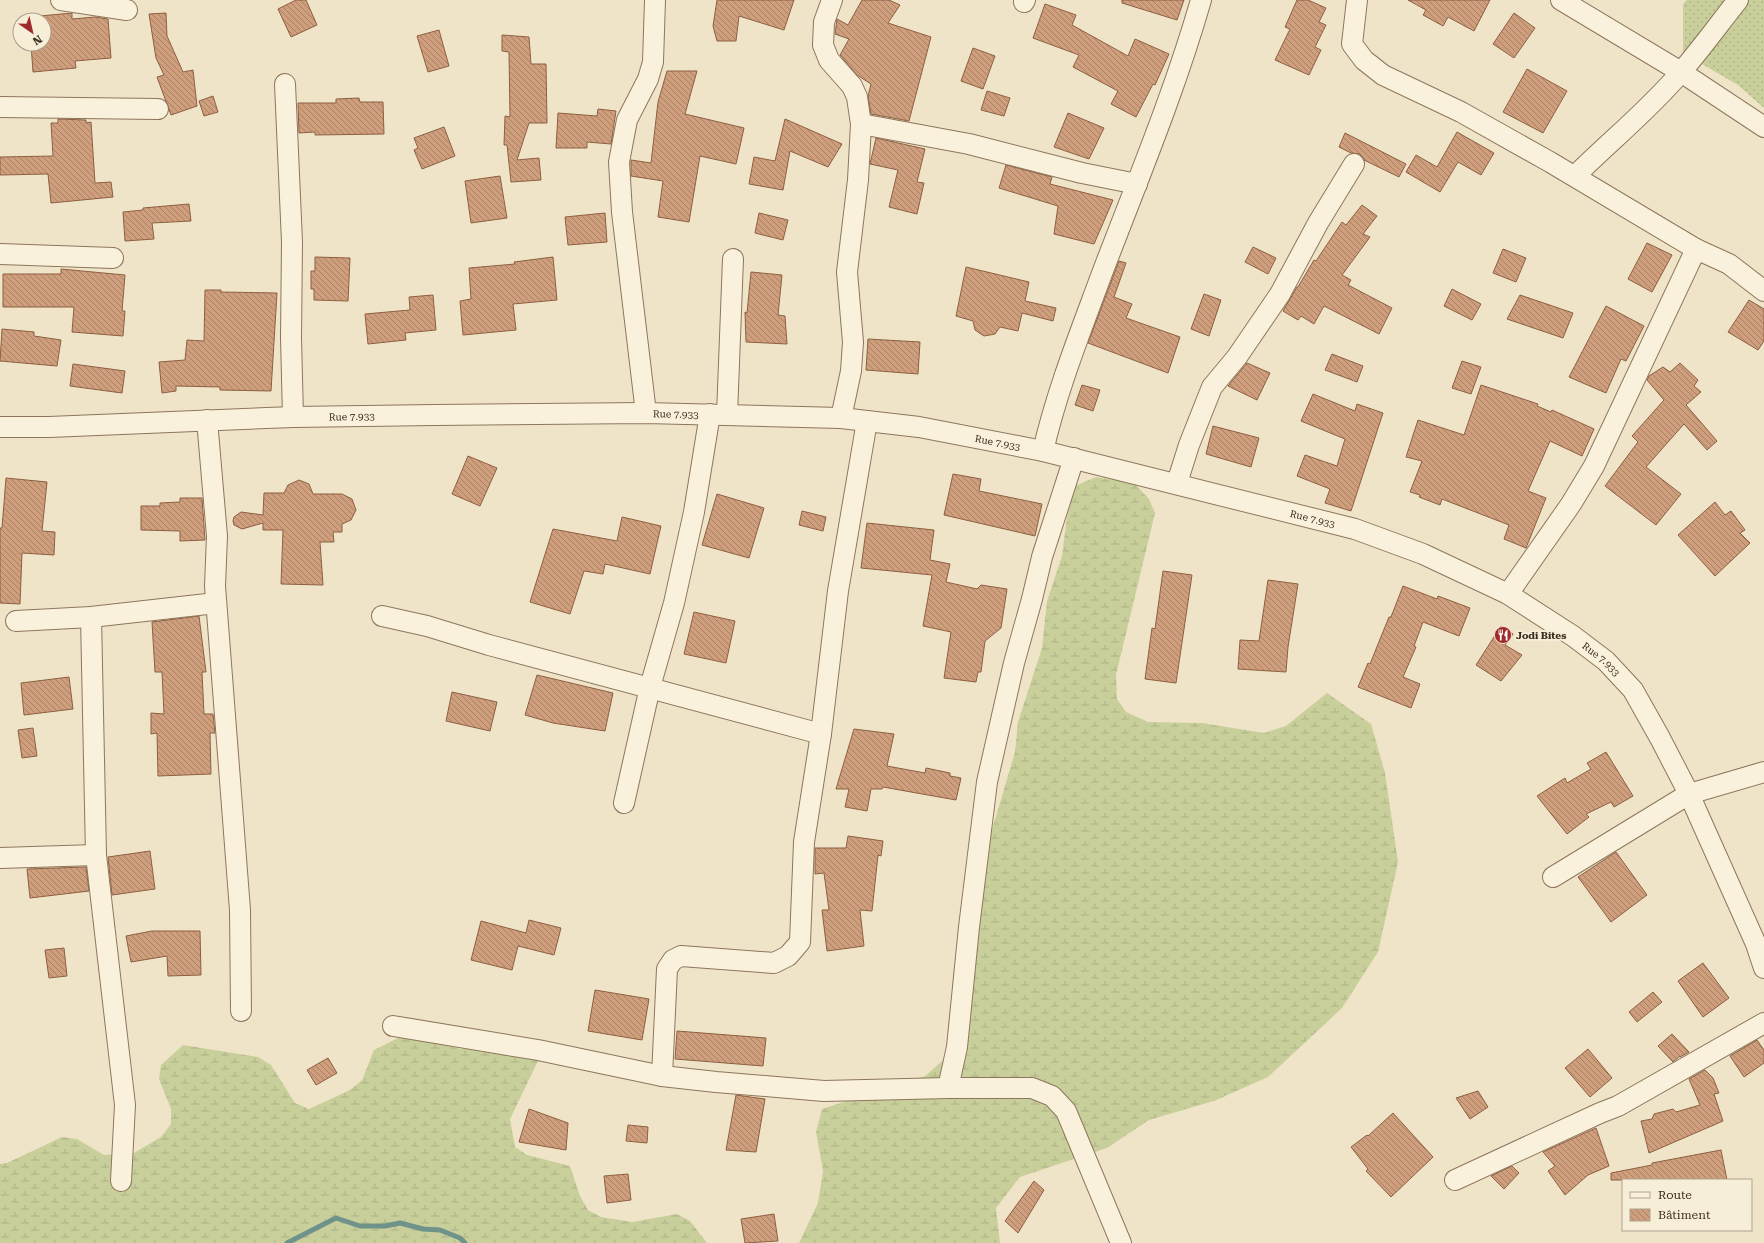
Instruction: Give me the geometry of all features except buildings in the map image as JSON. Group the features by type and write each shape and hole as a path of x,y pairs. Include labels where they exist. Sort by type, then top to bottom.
{"street":[{"path":"61,0 127,10"},
{"path":"646,413 622,212 618,162 627,120 648,79 653,62 655,0"},
{"path":"832,0 824,22 823,45 829,60 852,86 857,97 861,124 858,180 847,272 853,342 851,371 841,418"},
{"path":"1043,450 1050,419 1076,341 1185,55 1201,0"},
{"path":"1357,0 1352,44 1364,60 1383,75 1461,112 1575,176 1696,249 1729,264 1764,291"},
{"path":"1561,0 1681,72 1764,127"},
{"path":"1575,176 1634,120 1681,72 1738,0"},
{"path":"285,84 292,242 293,417"},
{"path":"0,107 158,109"},
{"path":"861,124 969,144 1088,174 1137,184"},
{"path":"1177,483 1189,445 1212,387 1237,357 1280,294 1318,224 1354,164"},
{"path":"1508,594 1571,504 1594,466 1696,249"},
{"path":"0,254 113,258"},
{"path":"624,803 650,687 674,604 694,512 718,415 732,259"},
{"name":"Rue 7.933","path":"0,427 49,427 293,417 646,413 841,418 919,428 1043,450 1177,483 1355,530 1423,554 1508,594 1573,636 1606,660 1632,690 1689,794 1756,944 1764,968"},
{"path":"207,420 217,536 215,586 216,603 240,910 241,1011"},
{"path":"662,1076 667,969 673,960 681,956 774,962 788,956 800,942 804,842 821,734 838,591 867,421"},
{"path":"948,1088 958,1047 968,927 987,782 1014,663 1044,550 1074,458"},
{"path":"16,620 91,617 216,603"},
{"path":"382,616 434,628 489,645 821,734"},
{"path":"91,617 96,855 125,1105 121,1181"},
{"path":"1553,877 1689,794 1764,772"},
{"path":"0,858 96,855"},
{"path":"1455,1180 1618,1106 1764,1023"},
{"path":"393,1026 538,1050 662,1076 824,1091 948,1088 1032,1088 1052,1096 1066,1111 1121,1243"}],"green space":[{"path":"1687,0 1764,0 1764,108 1738,85 1683,53 1683,4"},
{"path":"1096,477 1134,483 1149,499 1155,513 1116,675 1117,699 1126,712 1148,722 1202,723 1264,733 1286,726 1327,693 1371,724 1385,773 1398,862 1378,952 1342,1008 1268,1077 1214,1101 1149,1120 1107,1148 1020,1177 996,1208 1000,1243 799,1243 818,1203 823,1171 816,1132 822,1109 925,1076 948,1056 985,854 1015,752 1018,722 1042,648 1047,601 1062,556 1067,517 1075,486"},
{"path":"400,1037 415,1037 460,1049 491,1048 538,1061 510,1119 515,1147 527,1155 570,1166 580,1196 588,1210 601,1217 632,1222 677,1214 690,1221 707,1243 0,1243 0,1164 7,1163 62,1137 77,1139 104,1155 134,1153 161,1137 171,1124 171,1109 159,1079 161,1065 183,1045 258,1057 271,1065 295,1103 309,1109 350,1090 362,1080 374,1050"}],"waterway":[{"path":"287,1243 336,1218 360,1226 385,1226 400,1223 423,1229 440,1230 460,1238 465,1243"}],"place":[{"name":"Jodi Bites","path":"1503,635"}]}
